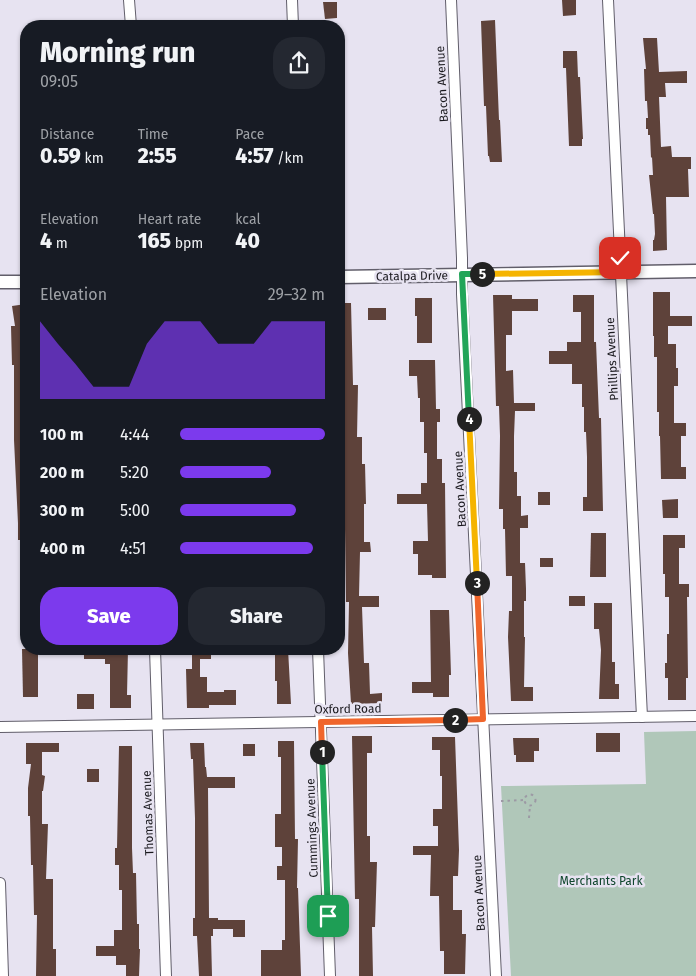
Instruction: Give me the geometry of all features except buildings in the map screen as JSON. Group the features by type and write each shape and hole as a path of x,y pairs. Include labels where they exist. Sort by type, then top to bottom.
{"street":[{"path":"129,0 130,20"},
{"path":"292,0 293,20"},
{"name":"Bacon Avenue","path":"450,0 496,976"},
{"name":"Phillips Avenue","path":"608,0 642,717"},
{"name":"Catalpa Drive","path":"345,277 696,271"},
{"path":"0,282 20,282"},
{"name":"Thomas Avenue","path":"155,655 166,976"},
{"name":"Cummings Avenue","path":"318,655 330,976"},
{"name":"Oxford Road","path":"0,727 696,716"},
{"path":"0,883 3,976"}],"path":[{"path":"524,800 528,794 532,794 535,797 535,802 530,805"},
{"path":"501,801 524,800"},
{"path":"524,800 530,805"},
{"path":"529,818 530,805"}],"green space":[{"name":"Merchants Park","path":"696,731 696,976 511,976 501,786 646,784 644,732"}],"route":[{"path":"328,916 321,722 483,719 462,274 621,272 620,258"}]}
